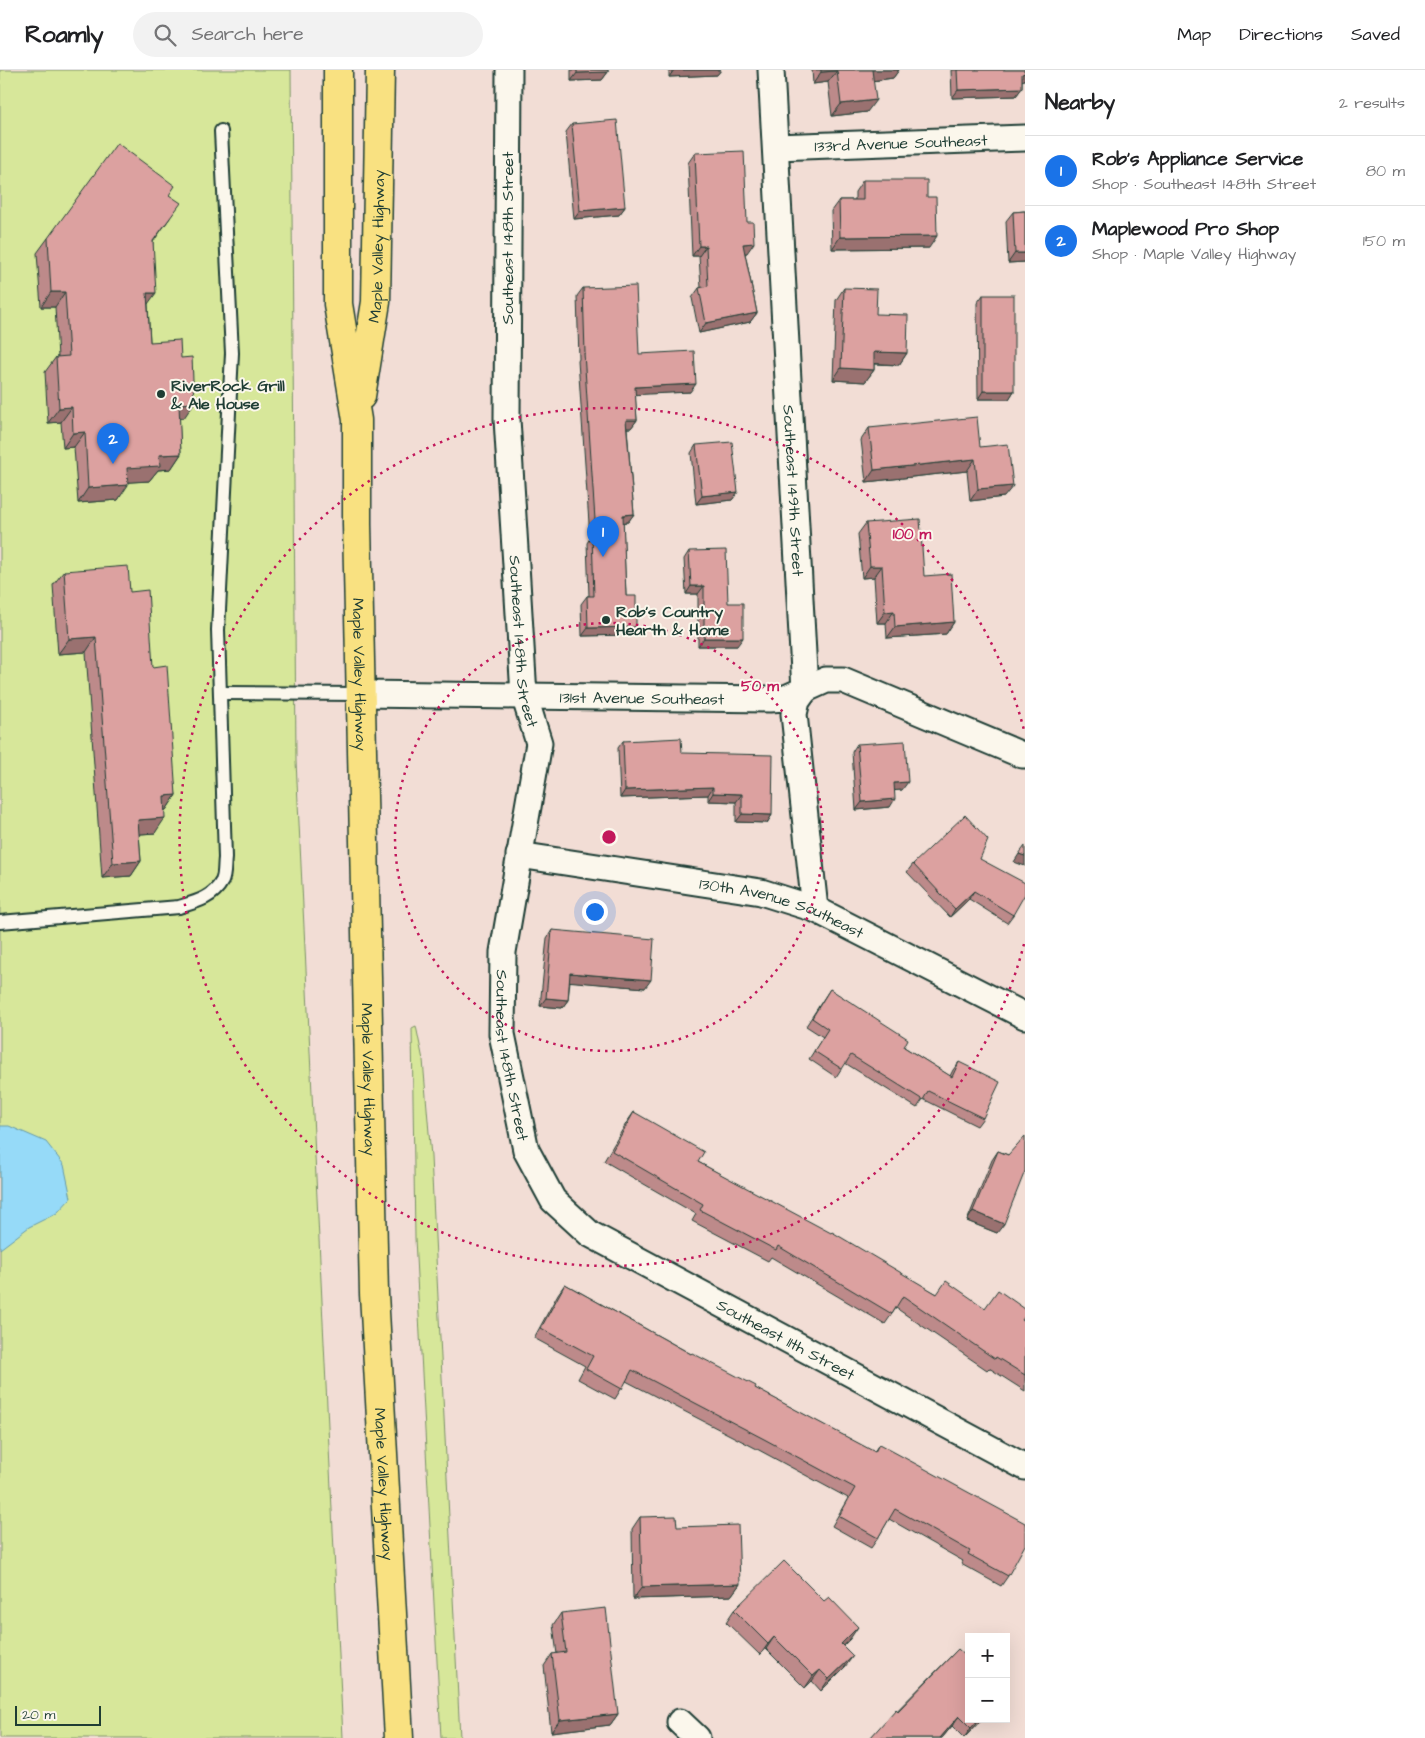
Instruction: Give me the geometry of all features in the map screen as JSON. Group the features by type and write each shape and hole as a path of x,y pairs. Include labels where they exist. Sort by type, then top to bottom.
{"main road":[{"name":"Maple Valley Highway","path":"338,70 338,304 357,420 374,1294 399,1738"},
{"name":"Maple Valley Highway","path":"357,420 376,302 380,70"}],"street":[{"name":"Southeast 148th Street","path":"509,70 507,419 524,695 539,743 503,952 502,1034 526,1150 553,1200"},
{"name":"Southeast 149th Street","path":"771,70 805,690 797,701 794,714 815,909"},
{"name":"133rd Avenue Southeast","path":"776,147 1025,138"},
{"name":"131st Avenue Southeast","path":"361,694 770,699 786,698 826,680 842,680 1025,755"},
{"name":"130th Avenue Southeast","path":"519,855 761,892 815,909 1025,1016"},
{"name":"Southeast 11th Street","path":"553,1200 590,1234 1025,1467"}],"lane":[{"path":"0,922 179,907 202,900 212,894 222,880 225,858 218,630 232,352 220,131"},
{"path":"221,693 361,694"}],"green space":[{"path":"0,70 291,70 296,761 343,1738 0,1738"},
{"path":"416,1026 423,1060 431,1157 460,1738 441,1738 415,1238 412,1028"}],"water":[{"path":"0,1126 9,1126 46,1142 64,1165 71,1198 57,1213 29,1227 0,1249"}],"building":[{"path":"577,70 608,70 608,72 577,73"},
{"path":"821,70 872,70 876,100 841,104 837,71 821,72"},
{"path":"957,70 1025,70 1025,73 1022,74 1022,88 958,90"},
{"path":"617,120 625,207 580,211 572,124"},
{"path":"117,143 175,186 169,195 181,203 153,241 156,293 147,293 150,342 180,340 181,358 192,357 194,403 179,404 181,454 159,455 160,466 127,468 128,485 88,488 85,432 73,433 72,407 59,408 56,357 69,356 65,292 51,292 48,238"},
{"path":"744,151 747,222 753,222 754,243 743,244 757,313 706,323 699,288 708,286 706,246 699,246 695,153"},
{"path":"863,180 927,180 927,197 936,197 937,236 840,237 839,200 863,200"},
{"path":"1025,211 1025,253 1015,253 1013,212"},
{"path":"636,286 639,354 694,351 696,384 635,387 637,420 626,420 634,514 623,515 626,596 636,596 636,627 588,628 587,596 594,596 592,535 596,535 584,353 583,288"},
{"path":"844,288 877,289 876,314 908,315 907,353 874,352 874,370 841,368"},
{"path":"983,295 1014,295 1014,391 983,391"},
{"path":"977,417 980,447 1008,444 1013,486 978,489 975,459 874,470 869,428"},
{"path":"732,442 738,492 702,496 696,445"},
{"path":"920,519 924,576 951,574 954,622 895,627 894,611 885,612 882,566 870,566 866,523"},
{"path":"726,550 728,603 743,603 743,638 704,638 704,586 691,586 689,551"},
{"path":"128,566 130,592 148,590 153,667 167,665 176,795 164,796 165,818 138,820 141,861 113,863 96,637 69,639 64,571"},
{"path":"681,738 682,753 773,755 772,815 742,814 742,794 713,793 713,787 625,790 623,741"},
{"path":"905,741 908,782 894,783 895,799 862,802 857,744"},
{"path":"965,815 988,840 980,859 1025,883 1025,894 1013,915 974,891 955,909 913,864"},
{"path":"1025,846 1025,856 1019,854"},
{"path":"552,930 654,939 651,980 570,973 568,1000 546,998"},
{"path":"830,989 908,1039 904,1047 952,1077 959,1062 1000,1082 983,1118 928,1091 923,1100 851,1055 842,1069 814,1051 828,1029 812,1018"},
{"path":"634,1112 704,1152 698,1162 832,1232 937,1294 946,1281 985,1308 998,1290 1025,1309 1025,1316 1022,1320 1025,1322 1025,1375 996,1357 995,1359 903,1296 892,1314 778,1246 776,1250 700,1210 703,1204 612,1151"},
{"path":"1025,1136 1025,1171 1004,1224 973,1211 998,1151 1008,1155"},
{"path":"565,1284 691,1354 756,1386 755,1388 875,1452 879,1444 1025,1523 1025,1545 1008,1576 968,1554 970,1551 895,1509 878,1538 839,1516 855,1488 632,1370 622,1389 586,1369 593,1356 541,1328"},
{"path":"676,1516 677,1527 738,1525 740,1584 642,1587 640,1517"},
{"path":"784,1561 824,1601 829,1597 858,1627 841,1644 853,1656 829,1679 820,1670 813,1676 774,1637 768,1644 734,1610"},
{"path":"606,1608 618,1714 560,1720 552,1654 566,1652 561,1613"},
{"path":"958,1649 965,1655 965,1722 959,1716 940,1738 870,1738 896,1709 898,1711"},
{"path":"966,1723 975,1723 971,1728"}],"place":[{"name":"RiverRock Grill & Ale House","path":"161,394"},
{"name":"Maplewood Pro Shop","path":"113,464"},
{"name":"Rob's Appliance Service","path":"603,557"},
{"name":"Rob's Country Hearth & Home","path":"606,620"}]}
